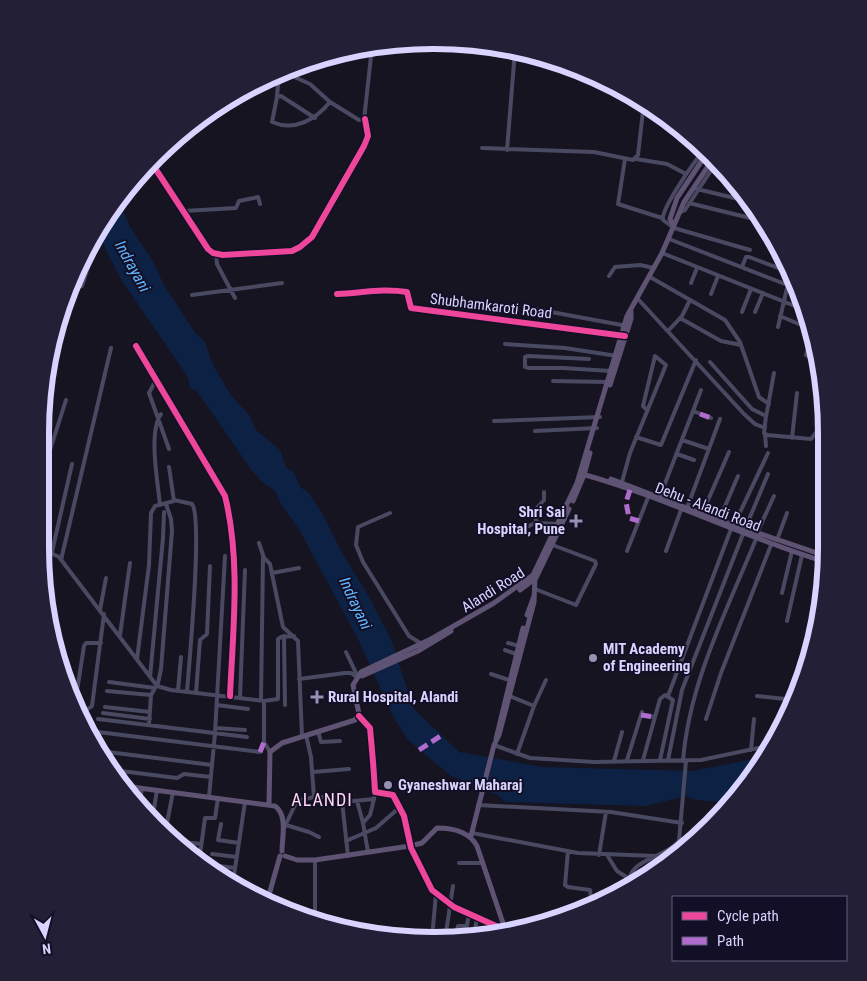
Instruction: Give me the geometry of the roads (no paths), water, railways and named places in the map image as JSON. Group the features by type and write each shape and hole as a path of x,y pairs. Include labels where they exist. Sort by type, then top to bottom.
{"main road":[{"path":"674,228 670,219 677,198 704,159"},
{"path":"551,544 583,473 616,356 631,311 662,253 695,183 709,164"},
{"name":"Dehu - Alandi Road","path":"583,473 622,482 649,495"},
{"name":"Dehu - Alandi Road","path":"583,473 649,495 757,536 771,544 818,559"},
{"name":"Alandi Road","path":"361,675 434,639 476,615 535,576 583,473"},
{"name":"Dehu - Alandi Road","path":"701,515 719,520 732,527"},
{"name":"Dehu - Alandi Road","path":"757,536 777,540 818,553"},
{"name":"Alandi Road","path":"535,576 551,544"},
{"path":"504,926 483,863 471,835 534,596 535,576"},
{"name":"Alandi Road","path":"416,649 434,639"},
{"path":"269,804 270,752 282,743 355,720 359,716 353,689 361,675"},
{"path":"133,788 269,804 279,808 285,827 282,854 270,896"},
{"path":"282,854 297,860 315,860 410,846 422,843 437,828 471,835"}],"street":[{"path":"155,168 208,250 216,254 285,252 306,243 319,226 368,136 365,119 371,54"},
{"path":"507,150 514,57"},
{"path":"292,76 310,84 330,102 359,120 365,119"},
{"path":"280,81 274,123 293,125 315,118 330,102"},
{"path":"277,96 281,96 315,118"},
{"path":"636,159 643,111"},
{"path":"482,148 594,152 625,159 666,164 686,174"},
{"path":"662,218 686,174 700,156"},
{"path":"625,159 618,204 662,218 665,223 674,228 750,250"},
{"path":"680,213 685,210 712,168"},
{"path":"697,189 739,199"},
{"path":"183,211 236,208 239,201 258,198 260,204"},
{"path":"689,203 752,219"},
{"path":"668,239 785,284 786,281"},
{"path":"662,253 797,307"},
{"path":"216,254 217,264 235,298"},
{"path":"742,267 746,257 749,257 781,268"},
{"path":"78,287 82,286 91,258"},
{"path":"609,276 616,267 640,265 654,268"},
{"path":"691,283 697,268"},
{"path":"710,294 718,276"},
{"path":"650,277 726,320 738,337 759,397 768,404"},
{"path":"192,295 282,282"},
{"path":"778,327 787,288 790,289"},
{"name":"Shubhamkaroti Road","path":"337,294 377,289 395,290 407,292 411,308 623,336"},
{"path":"742,312 751,289"},
{"path":"756,312 763,293"},
{"path":"638,299 669,330 744,414 755,424 765,428"},
{"path":"669,330 680,318 690,300"},
{"path":"536,309 626,326"},
{"path":"780,316 803,326"},
{"path":"680,318 721,341 741,346"},
{"path":"506,344 616,356"},
{"path":"136,346 220,486 231,521 235,572 230,696"},
{"path":"808,347 806,355 811,358"},
{"path":"61,560 111,348"},
{"path":"589,359 528,356 525,357 524,362 525,367 532,368 612,371"},
{"path":"622,482 636,437 648,410 666,365 655,356 643,406 648,410"},
{"path":"636,437 661,445 696,360"},
{"path":"710,362 752,409 766,417"},
{"path":"766,446 766,417 774,372"},
{"path":"156,380 149,393 169,449"},
{"path":"553,381 609,382"},
{"path":"659,499 701,390"},
{"path":"792,438 798,393"},
{"path":"49,453 66,400"},
{"path":"693,411 711,418"},
{"path":"160,505 155,440 158,419 161,414"},
{"path":"494,421 598,417"},
{"path":"666,551 720,419"},
{"path":"535,431 596,428"},
{"path":"765,434 792,438 813,438 818,431"},
{"path":"682,440 709,449"},
{"path":"701,515 729,452"},
{"path":"668,696 732,527 768,453"},
{"path":"677,454 694,460"},
{"path":"72,464 52,552 61,560 104,614 156,687"},
{"path":"169,467 174,500"},
{"path":"668,760 682,690 768,474"},
{"path":"719,520 738,477 731,476"},
{"path":"537,522 534,510 544,500 544,492"},
{"path":"627,551 649,495"},
{"path":"607,855 617,871 628,878 636,866 670,849 679,841 682,822 687,729 698,686 774,496"},
{"path":"137,659 149,565 151,514 153,508 172,504 174,500"},
{"path":"174,500 192,504 196,517 196,556 186,692"},
{"path":"149,725 151,695 156,687 161,669 172,559 173,525 166,504"},
{"path":"150,677 164,512"},
{"path":"390,513 358,527 356,533 358,550 409,636 422,644"},
{"path":"777,540 787,513"},
{"path":"529,526 537,522 559,524"},
{"path":"259,543 264,556 270,564 283,627 294,636 298,645 304,735 313,772 314,796"},
{"path":"535,589 576,605 596,564 595,561 551,544"},
{"path":"706,719 721,673 771,544"},
{"path":"782,593 792,551"},
{"path":"787,621 802,555"},
{"path":"209,797 218,695 225,556"},
{"path":"98,732 260,752 264,742 264,556"},
{"path":"120,635 130,563"},
{"path":"196,693 200,640 207,634 210,566"},
{"path":"272,573 299,568"},
{"path":"240,697 245,570"},
{"path":"100,610 106,578"},
{"path":"808,636 816,584"},
{"path":"84,708 88,709 92,706 104,614"},
{"path":"284,636 285,706"},
{"path":"109,682 263,700 278,698 279,637 294,636"},
{"path":"77,692 84,646 86,643 100,643"},
{"path":"508,643 518,652"},
{"path":"505,650 518,652"},
{"path":"346,652 361,675"},
{"path":"178,691 180,657"},
{"path":"299,679 344,673 361,675"},
{"path":"491,674 510,682"},
{"path":"517,754 534,706 546,680"},
{"path":"107,691 151,695"},
{"path":"507,694 534,706"},
{"path":"643,760 654,717 662,696 668,696 673,700 660,760"},
{"path":"757,696 787,699"},
{"path":"217,705 248,708"},
{"path":"105,707 150,712"},
{"path":"103,713 150,718"},
{"path":"628,760 642,713 654,717"},
{"path":"359,716 370,728 371,751 374,761 374,799 370,815 363,823"},
{"path":"751,750 754,719"},
{"path":"98,720 215,731 247,737"},
{"path":"215,731 245,730"},
{"path":"318,731 321,742 340,742"},
{"path":"614,761 622,732"},
{"path":"264,742 270,752"},
{"path":"493,747 517,754 555,761 668,760 685,762 715,758 762,747"},
{"path":"108,752 212,765"},
{"path":"313,772 349,769"},
{"path":"121,771 177,778 184,774 211,777"},
{"path":"141,797 142,788"},
{"path":"154,812 157,790"},
{"path":"167,825 173,792"},
{"path":"375,792 391,794 400,807 410,846 428,883 436,894 476,919 496,927"},
{"path":"319,837 309,832 285,827 296,802 314,796 336,797 342,801 374,799"},
{"path":"199,853 205,818 215,818 218,798"},
{"path":"342,801 348,856"},
{"path":"357,801 368,852"},
{"path":"234,876 245,802"},
{"path":"479,803 606,812 682,822"},
{"path":"346,840 376,828 400,807"},
{"path":"599,855 606,812"},
{"path":"221,824 218,840 239,843"},
{"path":"471,835 599,855 656,856"},
{"path":"186,842 201,844"},
{"path":"568,851 565,885 590,890 591,899"},
{"path":"212,854 237,857"},
{"path":"314,913 315,860"},
{"path":"459,863 483,863"},
{"path":"217,865 235,868"},
{"path":"446,932 453,886"},
{"path":"433,932 436,894"},
{"path":"466,930 469,915"},
{"path":"474,930 476,919"},
{"path":"457,931 458,926 467,926"}],"water":[{"name":"Indrayani","path":"122,208 130,227 153,261 164,285 196,334 205,342 212,363 230,394 250,416 256,430 280,450 286,467 294,473 300,487 309,493 323,515 392,642 413,708 459,752 543,767 692,771 754,759 739,782 722,802 696,800 686,796 646,806 505,802 497,795 451,776 408,740 393,716 358,639 300,531 281,504 275,491 260,480 250,468 197,391 190,388 188,377 122,281 102,238"}],"place":[{"name":"Shri Sai Hospital, Pune","path":"576,521"},
{"name":"MIT Academy of Engineering","path":"593,658"},
{"name":"Rural Hospital, Alandi","path":"317,697"},
{"name":"Gyaneshwar Maharaj","path":"388,785"}],"district":[{"name":"ALANDI","path":"322,800"}]}
